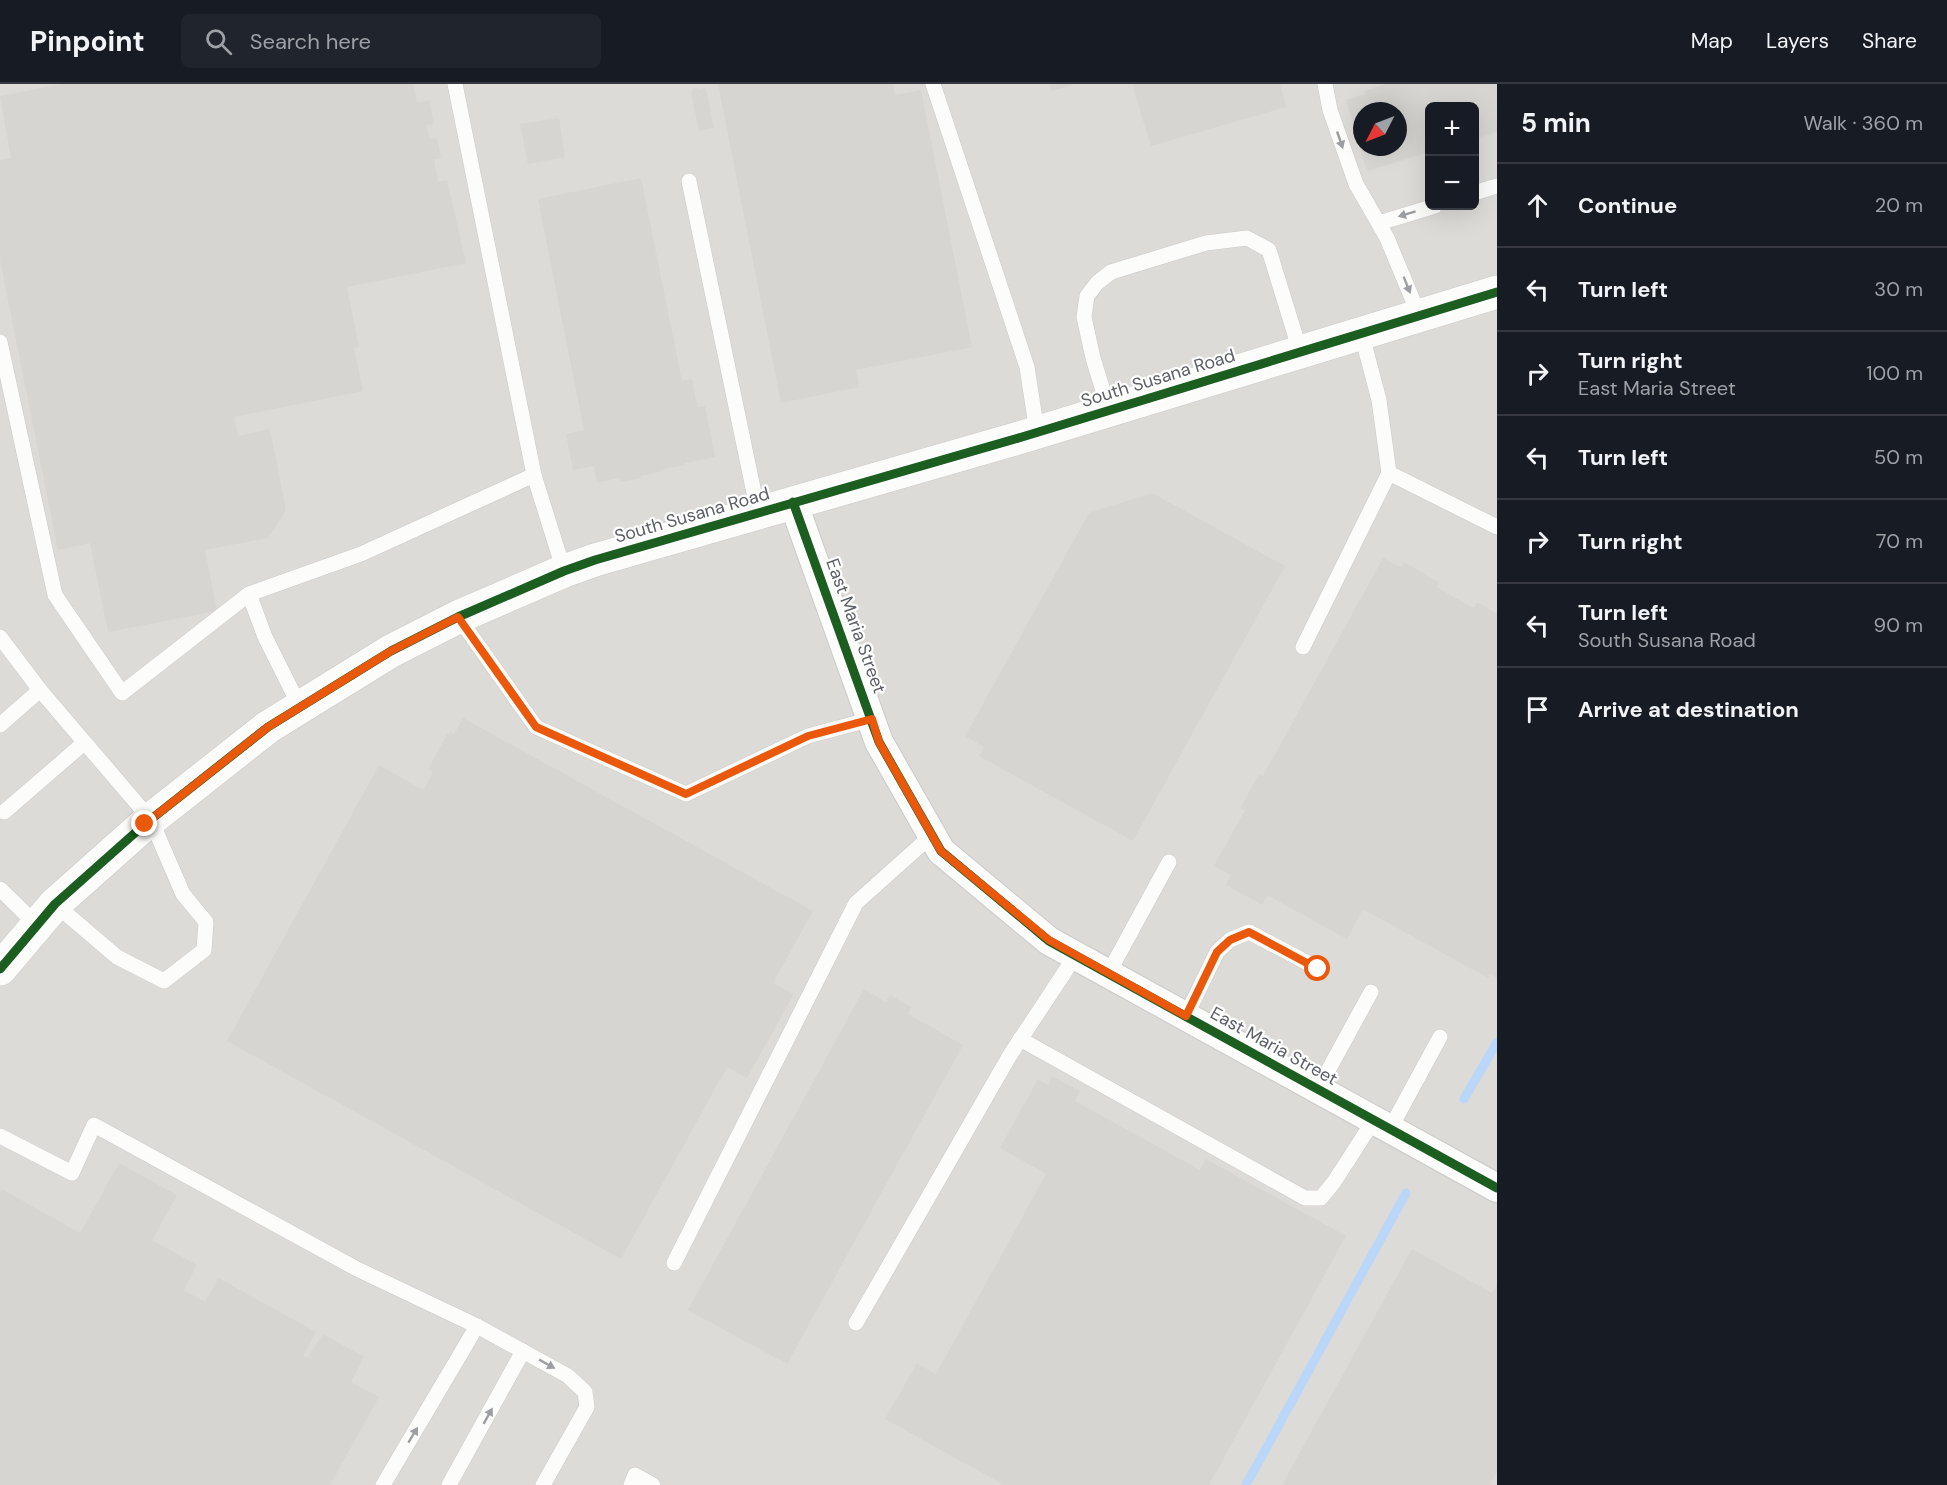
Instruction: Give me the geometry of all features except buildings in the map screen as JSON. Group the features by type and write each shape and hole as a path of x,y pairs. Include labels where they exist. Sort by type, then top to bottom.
{"street":[{"name":"South Susana Road","path":"0,969 46,915 151,820 268,727 391,651 458,617 595,560 1037,432 1497,292"},
{"name":"East Maria Street","path":"794,502 879,742 941,851 1049,940 1497,1188"}],"lane":[{"path":"455,84 534,475 564,572"},
{"path":"933,84 1027,367 1037,432"},
{"path":"1325,84 1330,111 1356,184 1395,255 1419,315"},
{"path":"689,181 758,512"},
{"path":"1479,191 1497,186"},
{"path":"1379,223 1425,209"},
{"path":"1109,410 1084,317 1087,296 1097,283 1111,272 1206,243 1247,238 1269,250 1300,351"},
{"path":"1303,647 1389,473 1379,400 1361,332"},
{"path":"0,342 55,595 122,693 249,594 361,554 534,475"},
{"path":"1389,473 1497,527"},
{"path":"249,594 265,637 300,707"},
{"path":"458,617 536,727 686,794 808,736 872,719"},
{"path":"0,637 40,690 151,820 183,894 206,922 204,950 164,981 117,957 0,889"},
{"path":"0,725 40,690"},
{"path":"4,812 84,743"},
{"path":"674,1263 856,903 932,835"},
{"path":"1108,974 1169,862"},
{"path":"1186,1016 1217,952 1230,940 1249,932 1318,969"},
{"path":"856,1323 1020,1039 1076,955"},
{"path":"1318,1089 1371,992"},
{"path":"1020,1039 1305,1198 1321,1198 1382,1125 1440,1037"},
{"path":"0,1136 72,1173 94,1125 357,1269 477,1326 568,1376 585,1392 587,1407 543,1485"},
{"path":"383,1485 477,1326"},
{"path":"449,1485 524,1352"},
{"path":"631,1485 635,1475 653,1485"}],"shaded area":[{"path":"0,84 1497,84 1497,1485 0,1485"}],"waterway":[{"path":"1464,1099 1497,1042"},
{"path":"1246,1485 1406,1193"}],"cycle path":[{"path":"0,969 55,904 145,824 268,727 391,651 458,617 595,560 1022,437 1497,292"},
{"path":"793,502 879,742 941,851 1049,941 1497,1188"}],"route":[{"path":"145,824 268,727 391,651 458,617 536,727 686,794 808,736 872,719 879,742 941,851 1049,940 1186,1016 1217,952 1230,940 1249,932 1318,969"}]}
